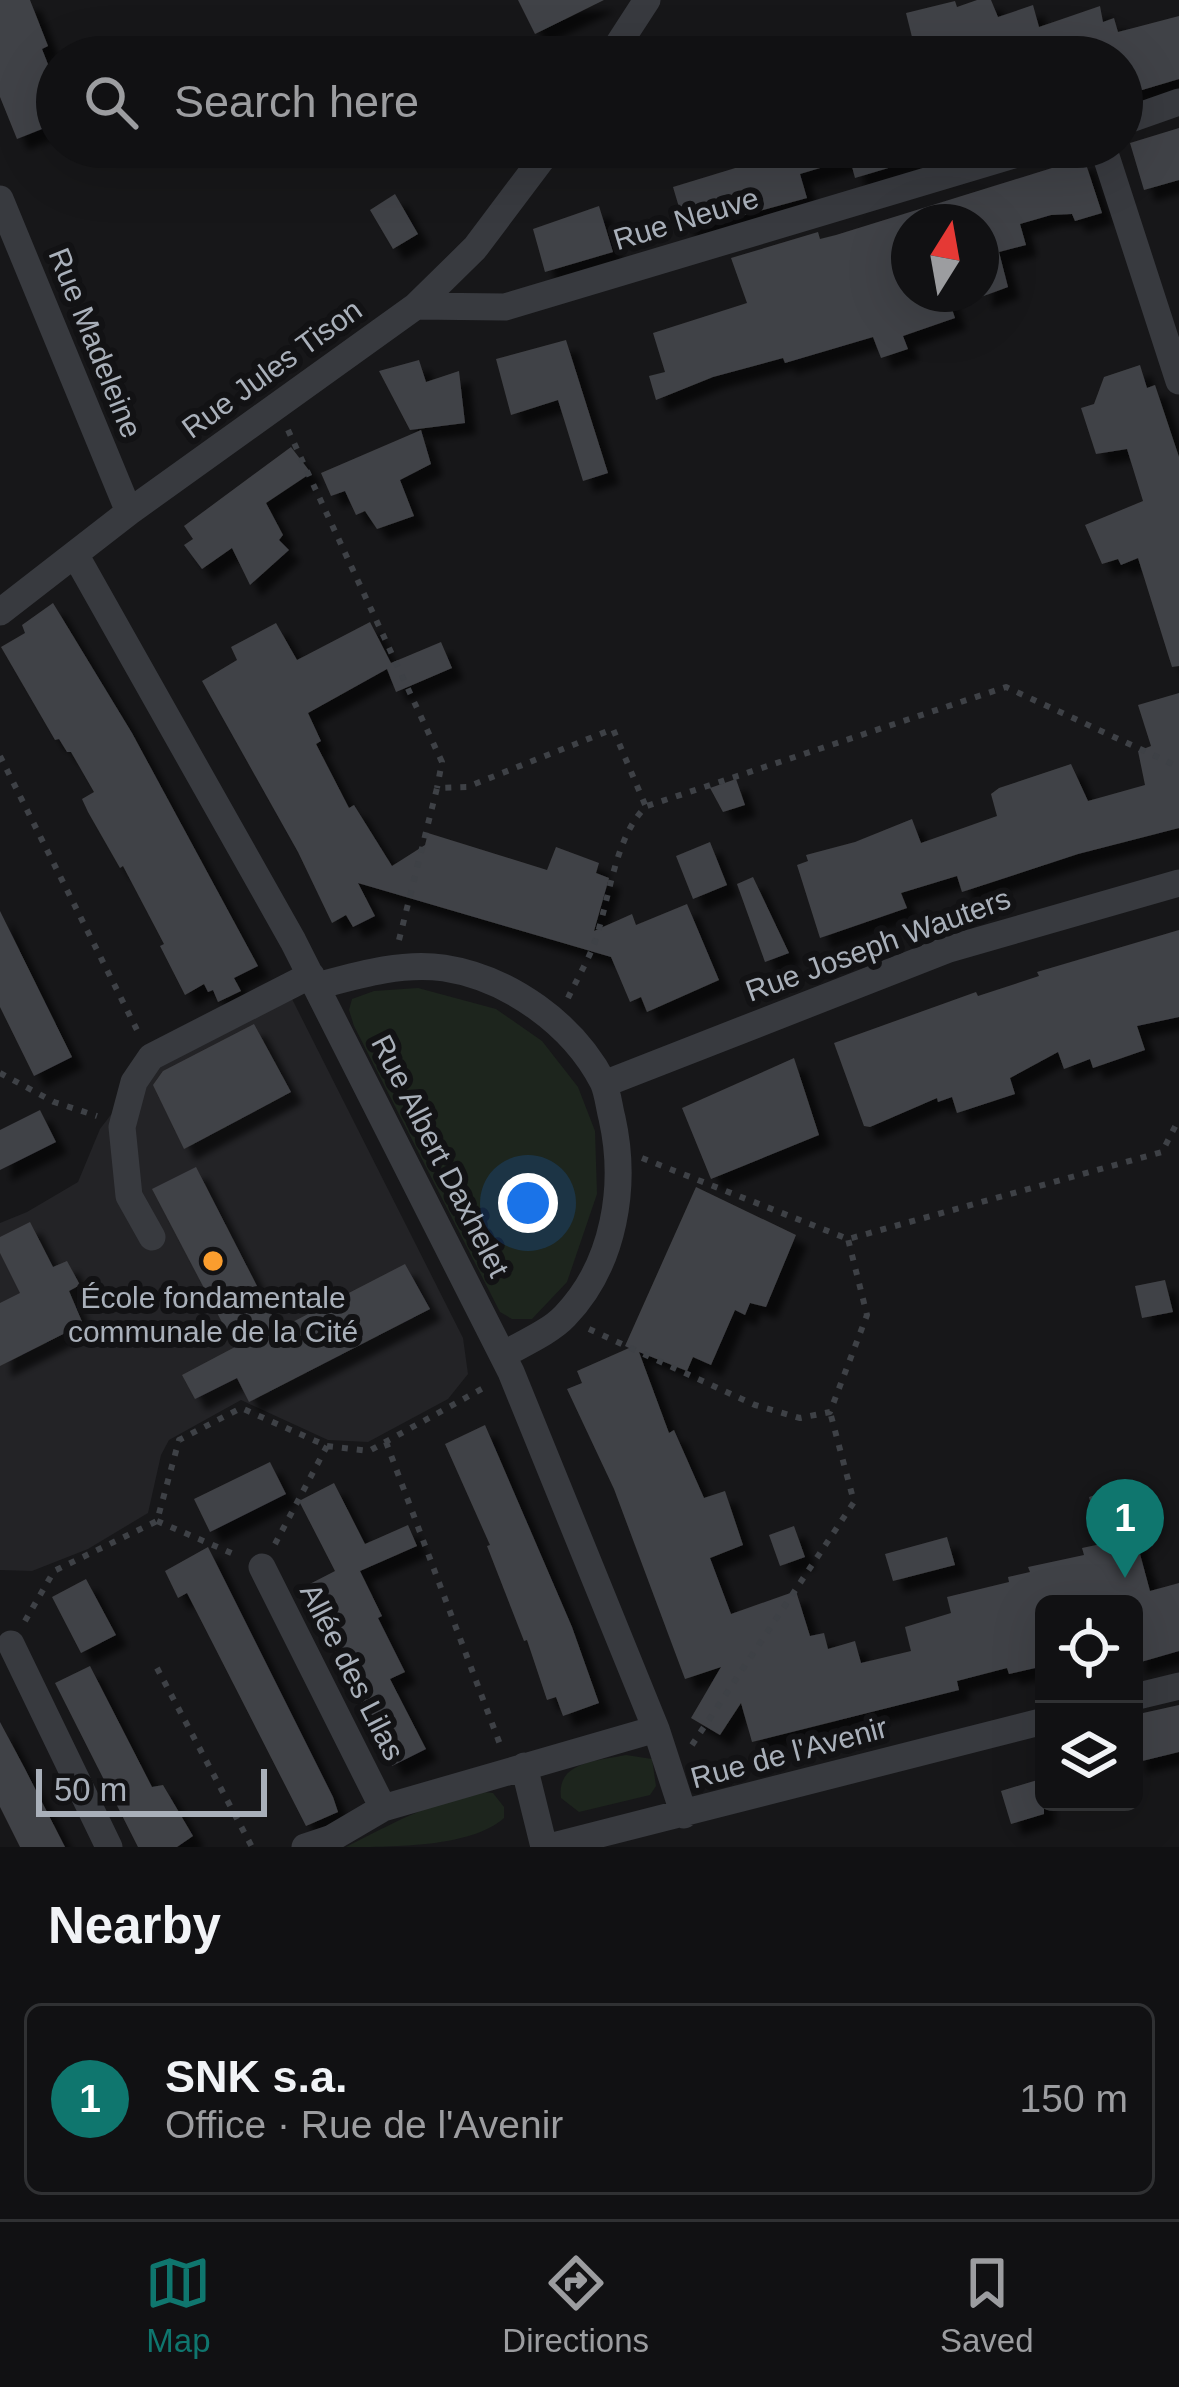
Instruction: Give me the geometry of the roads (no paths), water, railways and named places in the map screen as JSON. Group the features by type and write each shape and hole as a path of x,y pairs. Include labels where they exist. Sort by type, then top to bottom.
{"street":[{"path":"623,36 646,0"},
{"path":"1143,115 1179,102"},
{"name":"Rue Jules Tison","path":"0,612 129,512 416,306 475,248 535,168"},
{"name":"Rue Neuve","path":"416,306 505,308 970,168"},
{"path":"1110,168 1179,381"},
{"name":"Rue Madeleine","path":"0,199 129,512"},
{"name":"Rue Albert Daxhelet","path":"76,556 314,980 507,1364 656,1730 684,1815"},
{"name":"Rue Joseph Wauters","path":"604,1084 949,949 1179,883"},
{"path":"152,1237 129,1196 122,1127 134,1082 152,1058 314,980 394,967 445,968 513,990 555,1023 604,1084 618,1148 618,1201 601,1262 564,1318 507,1364"},
{"name":"Allée des Lilas","path":"262,1567 383,1808"},
{"path":"11,1644 109,1847"},
{"path":"1143,1695 1179,1686"},
{"name":"Rue de l'Avenir","path":"547,1847 1035,1723"},
{"name":"Rue de l'Avenir","path":"305,1847 332,1838 383,1808 656,1730"},
{"path":"517,1768 547,1847"}],"place":[{"name":"École fondamentale communale de la Cité","path":"213,1261"},
{"name":"SNK s.a.","path":"1125,1578"}]}
